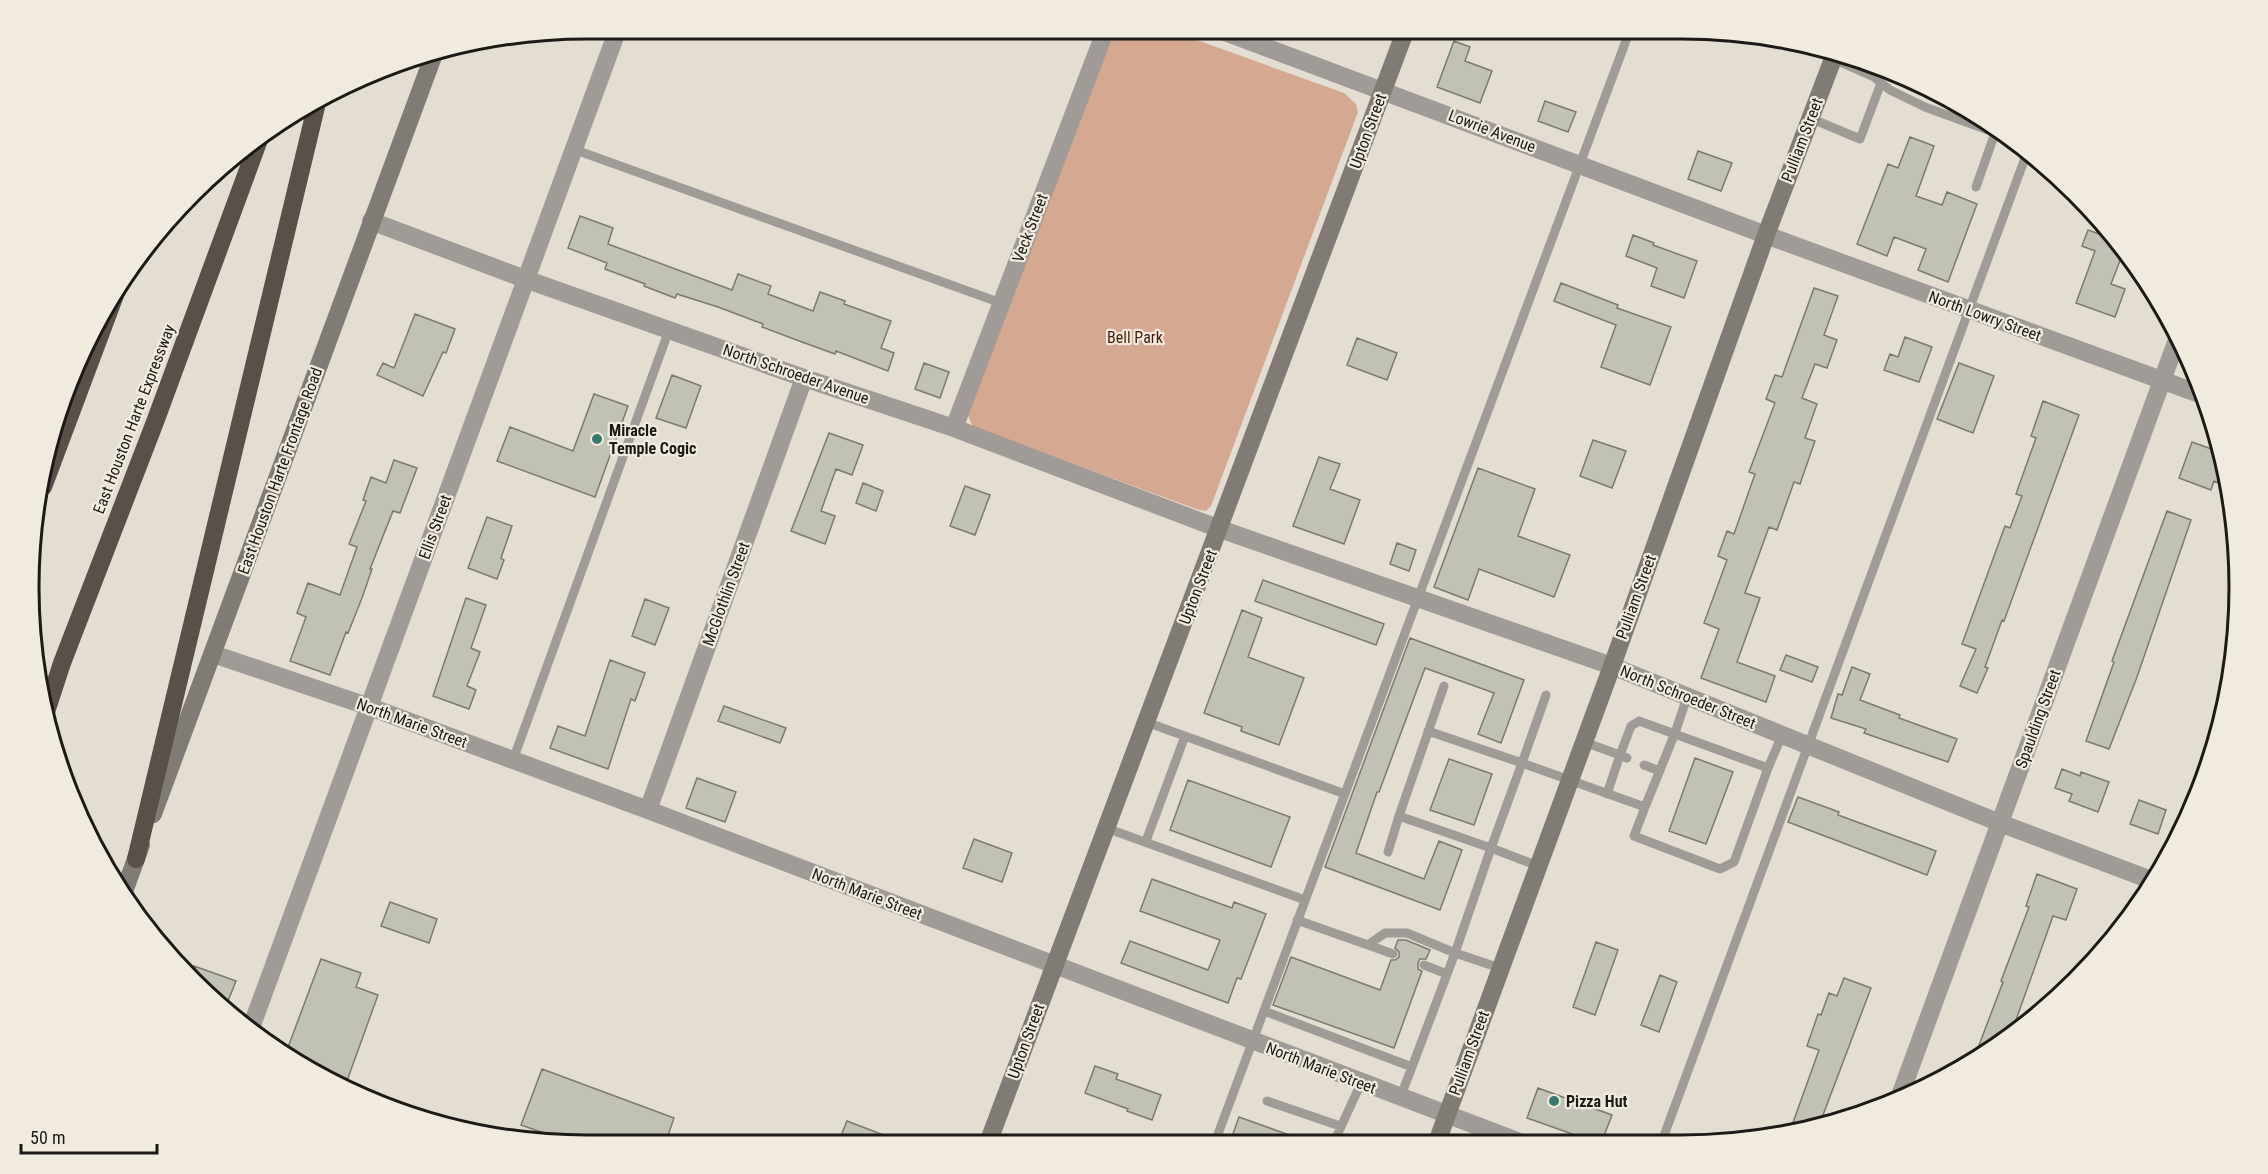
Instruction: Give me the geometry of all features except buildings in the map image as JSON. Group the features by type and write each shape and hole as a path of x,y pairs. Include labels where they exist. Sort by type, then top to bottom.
{"highway":[{"path":"136,859 315,111"},
{"name":"East Houston Harte Expressway","path":"51,697 255,151"},
{"path":"57,450 97,343"}],"main road":[{"name":"Upton Street","path":"991,1135 1402,39"},
{"name":"Pulliam Street","path":"1439,1135 1612,666 1766,235 1832,61"},
{"name":"East Houston Harte Frontage Road","path":"127,884 431,62"}],"street":[{"name":"Ellis Street","path":"253,1022 614,39"},
{"name":"Veck Street","path":"954,428 1102,39"},
{"name":"Lowrie Avenue","path":"1244,39 1766,235"},
{"name":"North Schroeder Avenue","path":"371,221 525,279 804,378 954,428 1220,529"},
{"name":"North Lowry Street","path":"1766,235 2192,391"},
{"name":"Spaulding Street","path":"1903,1087 2174,349"},
{"name":"McGlothlin Street","path":"648,810 804,378"},
{"name":"North Schroeder Street","path":"1220,529 1612,666 2000,824 2145,878"},
{"name":"North Marie Street","path":"213,654 370,707 648,810 1500,1135"}],"lane":[{"path":"1218,1135 1627,39"},
{"path":"1859,69 1925,107 1978,127"},
{"path":"1810,118 1860,139 1881,83"},
{"path":"1976,187 1994,137"},
{"path":"573,149 1001,303"},
{"path":"1664,1135 2024,160"},
{"path":"513,760 669,330"},
{"path":"1388,852 1444,686"},
{"path":"1400,1098 1455,953 1546,694"},
{"path":"1687,697 1634,836 1720,869 1734,862 1782,735"},
{"path":"1607,794 1624,757 1631,726 1639,721 1768,768"},
{"path":"1146,722 1345,794"},
{"path":"1428,731 1645,807"},
{"path":"1146,842 1185,736"},
{"path":"1584,742 1624,757"},
{"path":"1644,765 1660,771"},
{"path":"1399,816 1538,866"},
{"path":"1106,828 1305,900"},
{"path":"1297,920 1393,954"},
{"path":"1368,945 1385,933 1407,933 1455,953 1500,968"},
{"path":"1424,965 1447,974"},
{"path":"1264,1011 1412,1067"},
{"path":"1337,1135 1361,1083"},
{"path":"1267,1101 1340,1126"}],"green space":[{"name":"Bell Park","path":"1111,39 1194,39 1344,93 1356,104 1358,112 1211,506 1206,511 973,427 967,413"}],"place":[{"name":"Miracle Temple Cogic","path":"597,439"},
{"name":"Pizza Hut","path":"1554,1101"}]}
